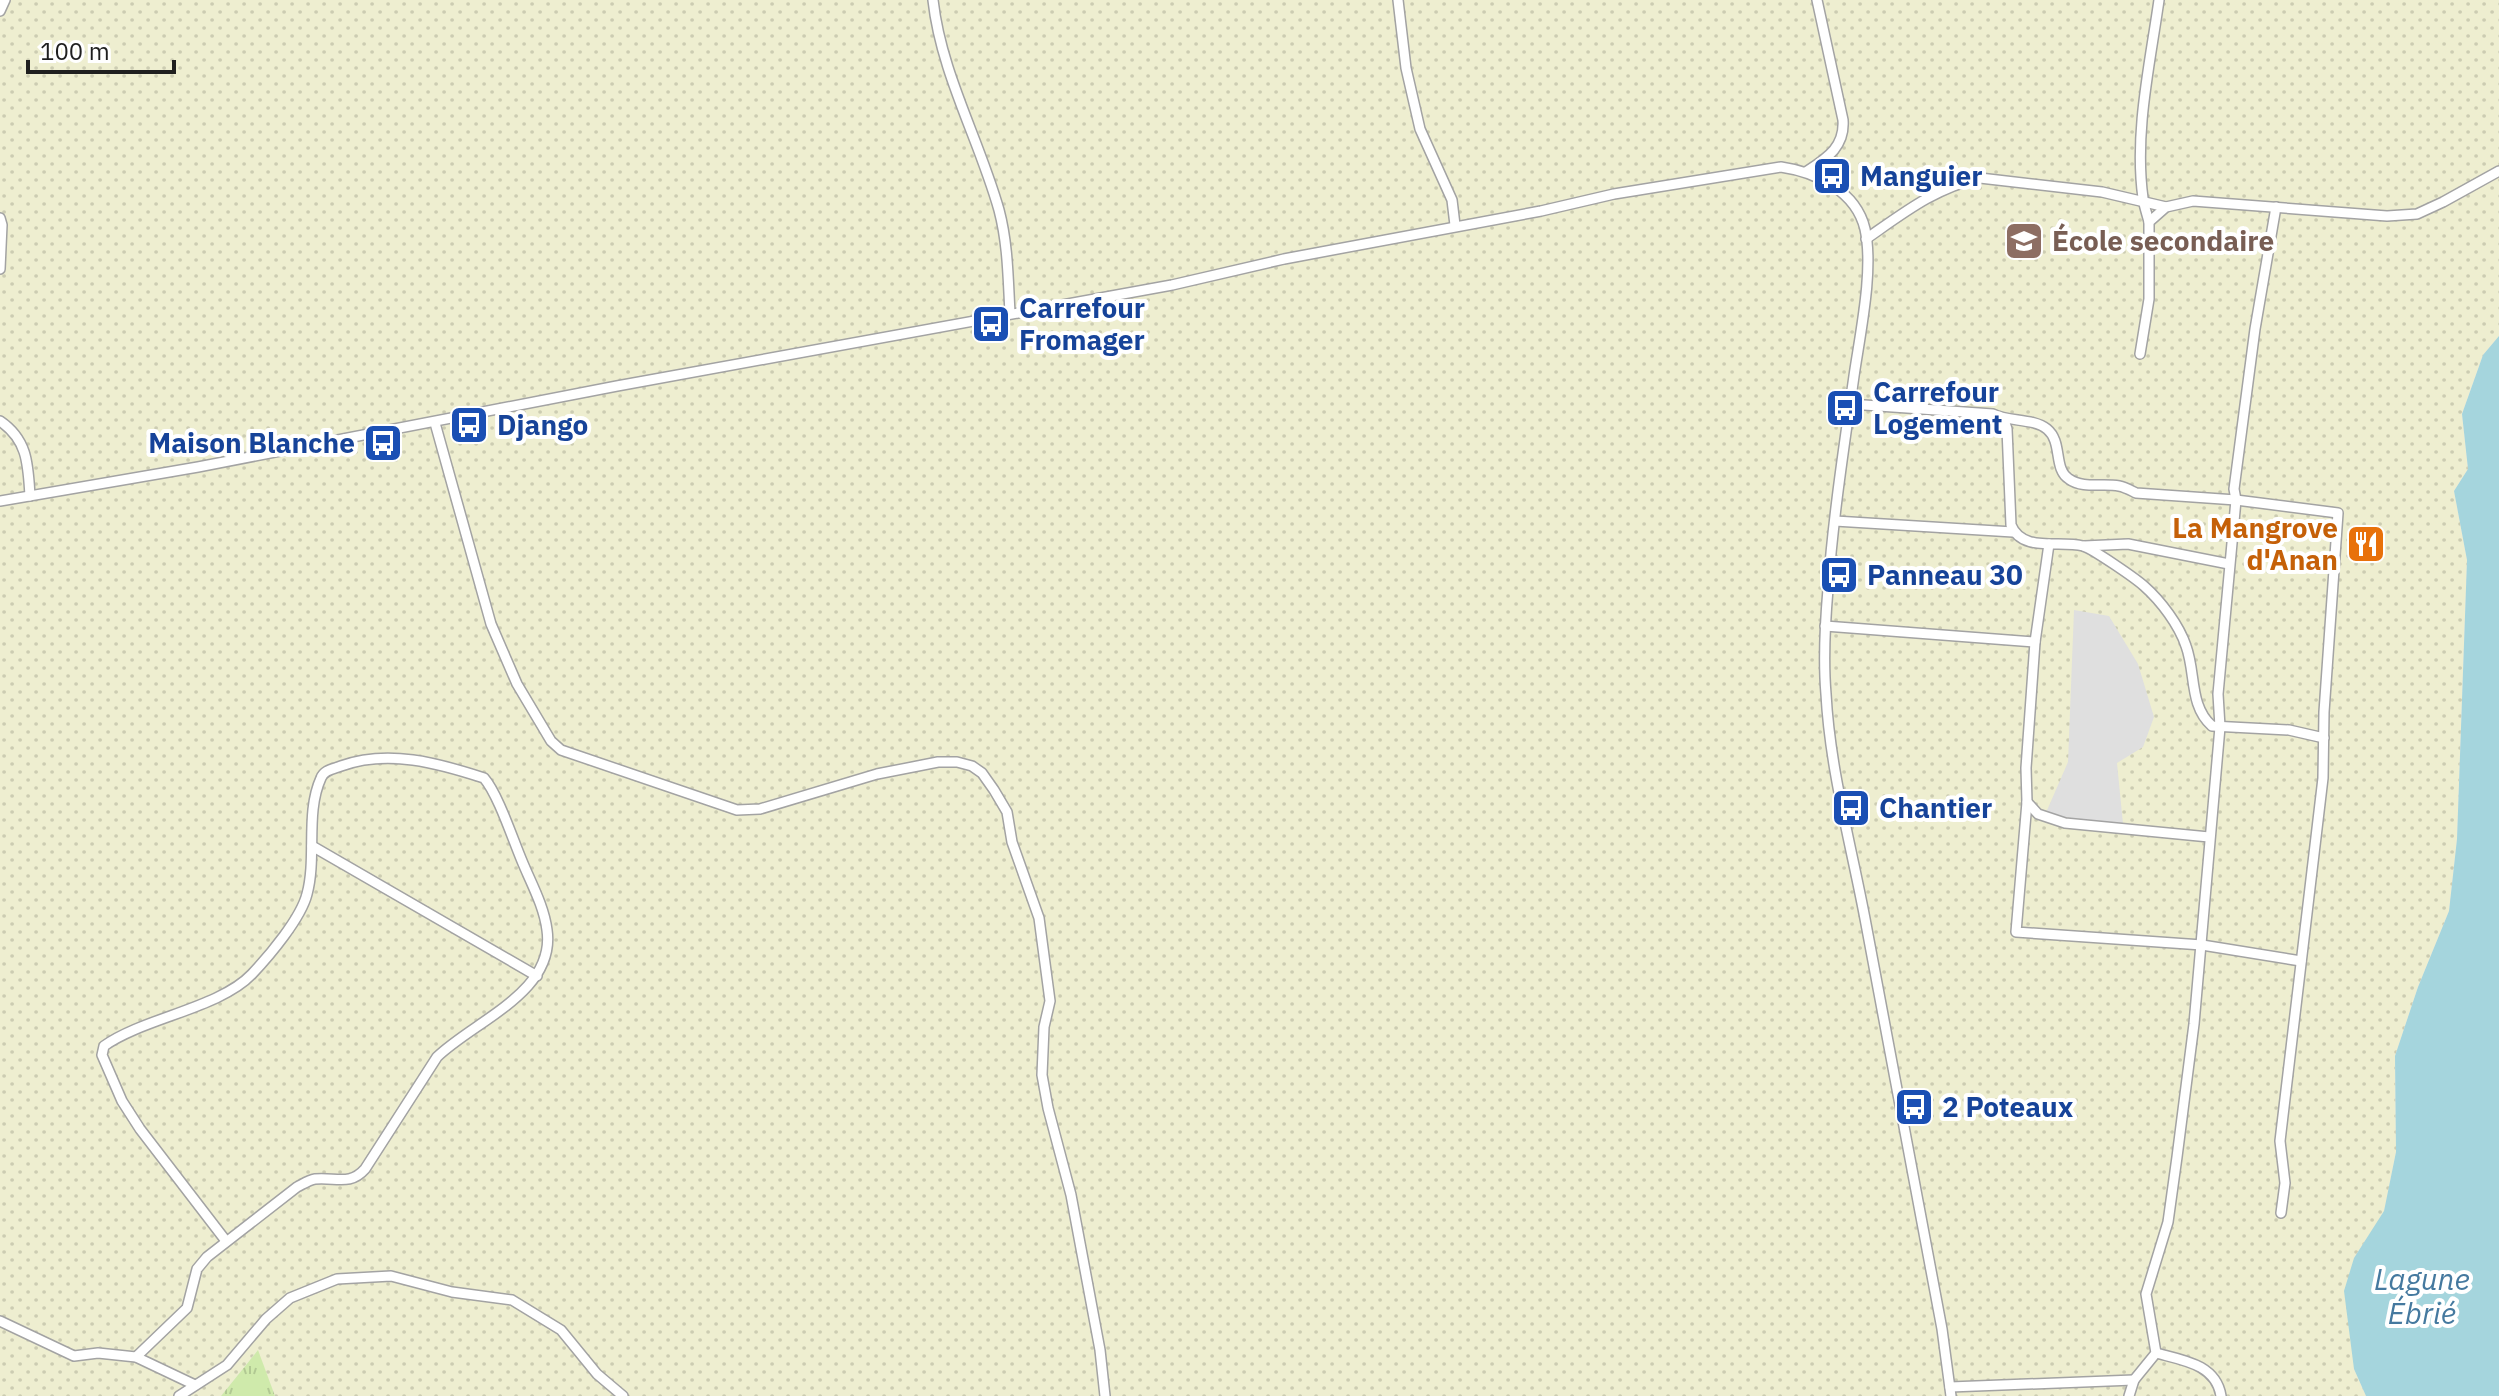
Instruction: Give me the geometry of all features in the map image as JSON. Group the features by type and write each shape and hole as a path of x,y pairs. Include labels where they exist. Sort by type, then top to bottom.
{"street":[{"path":"0,11 5,0"},
{"path":"933,0 942,49 998,208 1008,250 1010,313"},
{"path":"1398,0 1406,68 1420,129 1452,200 1455,225"},
{"path":"1806,172 1829,156 1844,134 1817,0"},
{"path":"2140,354 2149,299 2149,222 2143,200 2141,160 2145,99 2159,0"},
{"path":"0,501 1172,285 1284,259 1541,211 1614,194 1763,169 1781,167 1806,172 1831,183 1841,192 1860,216 1866,239 1866,294 1835,521 1825,626 1826,694 1835,772 1940,1315 1950,1391 2134,1380"},
{"path":"2149,222 2166,207 2193,201 2387,216 2417,214 2499,171"},
{"path":"1866,239 1932,194 1961,181 1980,178 2143,200 2166,207"},
{"path":"2129,1396 2134,1380 2156,1353 2146,1294 2168,1222 2194,1024 2220,727 2218,694 2236,500 2234,489 2255,329 2276,207"},
{"path":"0,218 0,269"},
{"path":"1850,404 1993,414 2004,420 2039,425 2054,437 2062,471 2067,478 2078,483 2121,486 2136,493 2236,500 2338,513 2323,778 2280,1141 2285,1183 2281,1213"},
{"path":"2004,420 2013,532"},
{"path":"0,421 20,440 25,451 30,496"},
{"path":"435,423 491,624 517,684 551,741 561,750 737,810 760,809 877,774 938,762 972,766 982,773 994,790 1007,812 1012,842 1039,918 1050,1001 1044,1027 1042,1075 1071,1195 1100,1350 1105,1396"},
{"path":"1835,521 2013,532 2032,543 2084,546 2128,544 2229,564"},
{"path":"2049,544 2035,642 2026,768 2027,802 2016,932 2202,945 2301,961"},
{"path":"2084,546 2144,586 2176,625 2187,647 2197,702 2204,719 2212,726 2289,730 2324,738"},
{"path":"1825,626 2035,642"},
{"path":"136,1357 187,1308 197,1269 226,1241 297,1187 313,1179 348,1181 358,1177 437,1057 450,1044 524,992 537,976 548,932 541,907 484,778 392,757 352,762 329,770 321,776 318,789 307,893 294,920 252,974 241,984 104,1046 102,1055 122,1101 226,1241"},
{"path":"2027,802 2038,814 2065,823 2209,837"},
{"path":"312,846 537,976"},
{"path":"179,1396 227,1365 266,1319 290,1298 337,1279 391,1276 452,1292 512,1300 561,1330 597,1374 623,1396"},
{"path":"0,1321 74,1356 98,1353 136,1357 195,1385"},
{"path":"2156,1353 2197,1364 2219,1385 2221,1396"}],"green space":[{"path":"0,0 2499,0 2499,336 2483,355 2462,414 2468,469 2454,491 2467,560 2457,839 2449,911 2418,987 2395,1056 2396,1152 2384,1212 2354,1258 2354,1369 2366,1396 275,1396 257,1351 221,1396 0,1396"},
{"path":"258,1350 275,1396 221,1396"}],"shaded area":[{"path":"2074,610 2109,616 2138,664 2154,717 2143,747 2117,763 2123,824 2045,815 2068,762"}],"water":[{"name":"Lagune Ébrié","path":"2499,336 2499,1396 2366,1396 2354,1369 2344,1291 2354,1258 2384,1211 2396,1152 2395,1056 2418,987 2449,911 2457,839 2467,560 2454,491 2468,469 2462,414 2483,355"}],"place":[{"name":"Manguier","path":"1832,176"},
{"name":"École secondaire","path":"2024,241"},
{"name":"Carrefour Fromager","path":"991,324"},
{"name":"Carrefour Logement","path":"1845,408"},
{"name":"Django","path":"469,425"},
{"name":"Maison Blanche","path":"383,443"},
{"name":"La Mangrove d'Anan","path":"2366,544"},
{"name":"Panneau 30","path":"1839,575"},
{"name":"Chantier","path":"1851,808"},
{"name":"2 Poteaux","path":"1914,1107"}]}
